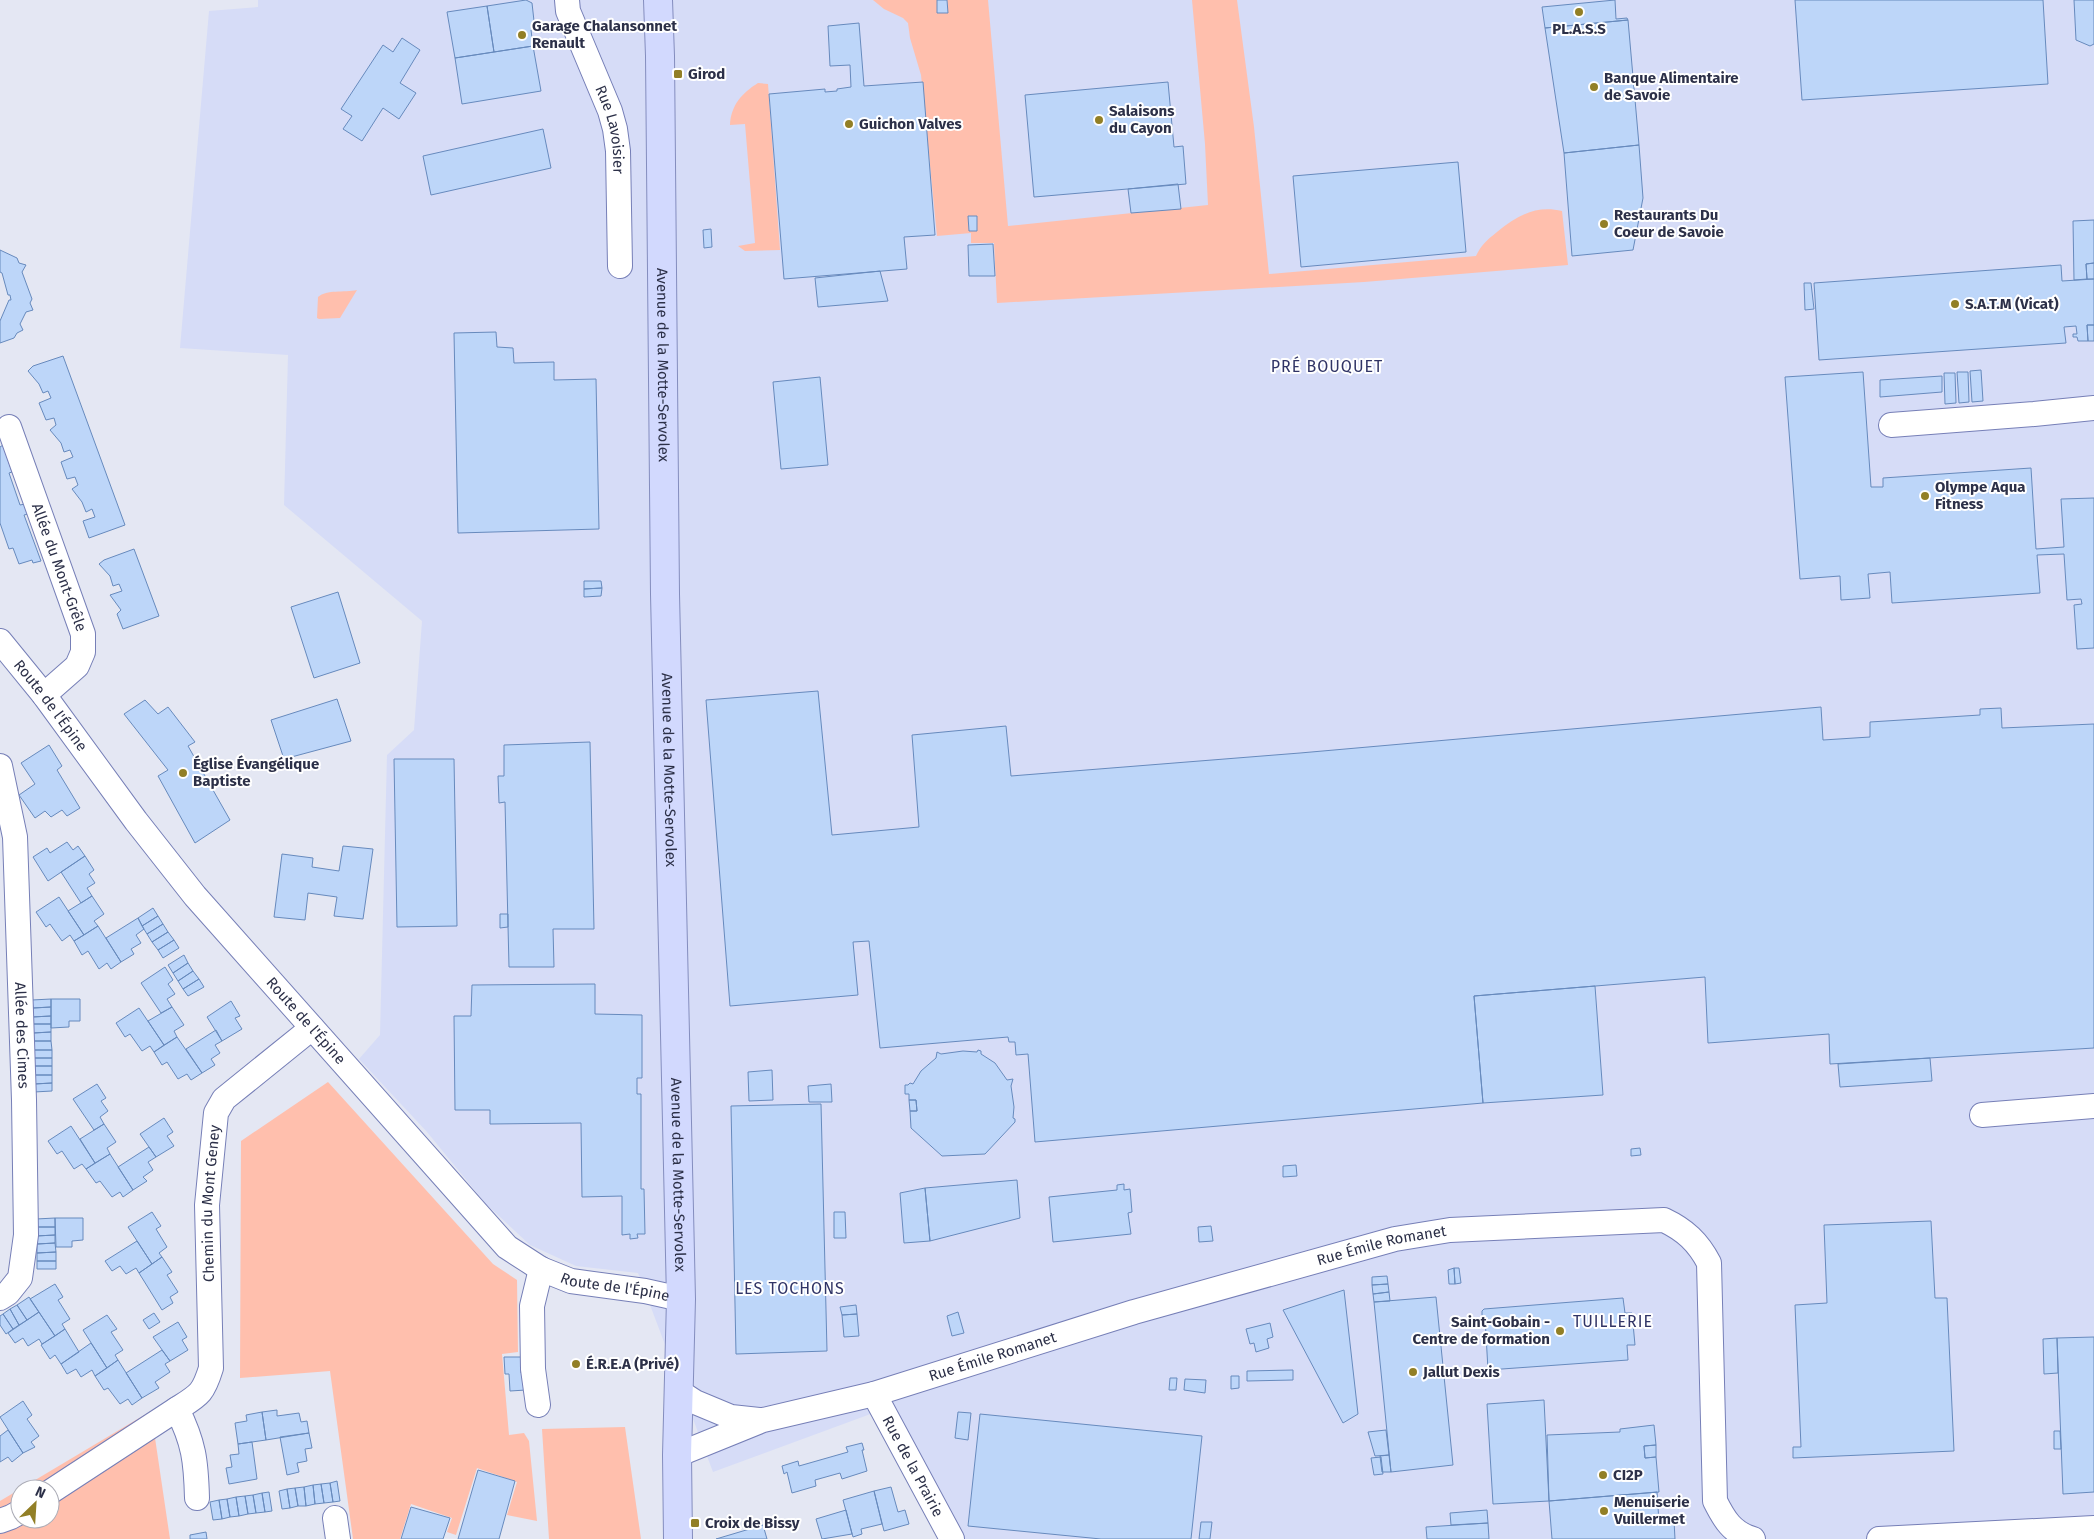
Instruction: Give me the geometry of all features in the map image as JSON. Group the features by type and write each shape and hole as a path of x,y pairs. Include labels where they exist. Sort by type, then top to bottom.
{"main road":[{"name":"Avenue de la Motte-Servolex","path":"658,0 664,594 681,1298 677,1455 678,1539"}],"street":[{"name":"Rue Lavoisier","path":"567,0 568,11 610,111 615,130 618,151 620,266"},
{"path":"1891,425 2094,408"},
{"name":"Allée du Mont-Grêle","path":"9,427 83,634 83,652 77,666 44,695"},
{"name":"Route de l'Épine","path":"0,641 44,695 136,821 195,896 482,1221 507,1246 541,1269 571,1281 681,1298"},
{"name":"Allée des Cimes","path":"0,766 15,837 24,1100 26,1235 20,1278 8,1293 0,1298"},
{"name":"Chemin du Mont Geney","path":"60,1485 199,1395 206,1383 211,1368 207,1205 216,1113 224,1099 312,1028"},
{"path":"2064,1109 2094,1102"},
{"path":"1982,1114 2094,1106"},
{"name":"Rue Émile Romanet","path":"677,1455 763,1420 874,1394 1134,1312 1395,1239 1450,1230 1664,1220 1694,1239 1709,1262 1715,1501 1724,1520 1744,1536 1753,1539"},
{"path":"538,1405 533,1369 532,1306 541,1269"},
{"name":"Rue Émile Romanet","path":"678,1391 695,1402 731,1417 763,1420"},
{"name":"Rue de la Prairie","path":"874,1394 952,1539"},
{"path":"177,1409 187,1429 195,1457 197,1498"},
{"path":"1880,1539 2094,1528"}],"shaded area":[{"path":"258,0 2094,0 2094,1539 947,1539 876,1412 713,1472 638,1273 576,1266 530,1245 486,1204 427,1132 359,1059 380,1035 387,755 414,730 422,621 284,505 288,355 180,348 209,11 258,7"},
{"path":"873,0 988,0 1008,226 1208,205 1205,144 1192,0 1237,0 1254,127 1269,274 1476,256 1487,240 1512,221 1527,213 1543,210 1562,211 1568,265 1364,282 997,303 994,243 971,243 971,233 937,236 921,75 910,38 908,23"},
{"path":"758,83 768,84 780,250 745,251 738,246 755,243 745,124 730,125 738,100"},
{"path":"357,290 340,318 317,318 318,297 331,292"},
{"path":"328,1082 493,1264 517,1280 518,1352 502,1354 509,1435 524,1433 529,1441 537,1521 507,1515 517,1482 477,1468 456,1535 447,1532 452,1518 411,1504 400,1539 353,1539 330,1371 240,1378 241,1141"},
{"path":"151,1411 170,1539 0,1539 0,1501 10,1495 10,1529 60,1529 60,1479 37,1479"},
{"path":"625,1427 641,1539 549,1539 542,1429"}],"building":[{"path":"526,0 532,3 535,30 531,30 533,46 494,52 487,6"},
{"path":"937,0 947,0 948,13 937,13"},
{"name":"PL.A.S.S","path":"1615,0 1616,19 1627,18 1628,20 1545,28 1542,7"},
{"path":"1795,0 2043,0 2048,84 1802,100"},
{"path":"2074,0 2094,0 2094,44 2090,46 2076,40"},
{"path":"487,6 494,52 455,58 447,12"},
{"name":"Banque Alimentaire de Savoie","path":"1628,20 1639,145 1564,153 1545,28"},
{"name":"Guichon Valves","path":"859,23 864,86 923,82 935,235 904,237 907,269 784,279 769,94 825,89 825,92 837,91 837,89 851,87 850,65 830,66 828,26"},
{"path":"402,38 420,50 400,83 416,93 399,119 383,108 362,141 343,129 352,116 341,109 383,45 393,52"},
{"path":"533,46 541,91 462,104 455,58"},
{"name":"Salaisons du Cayon","path":"1168,82 1174,147 1183,146 1186,184 1034,197 1025,95"},
{"path":"543,129 551,168 431,195 423,156"},
{"name":"Restaurants Du Coeur de Savoie","path":"1639,145 1643,198 1633,250 1572,256 1564,153"},
{"path":"1458,162 1466,252 1301,267 1293,176"},
{"path":"1178,184 1181,209 1131,213 1128,189"},
{"path":"968,216 977,216 977,231 969,231"},
{"path":"2094,220 2094,263 2086,264 2087,279 2074,280 2073,221"},
{"path":"711,229 712,247 704,248 703,230"},
{"path":"993,244 995,276 969,276 968,245"},
{"path":"0,250 17,258 19,263 26,265 22,272 32,299 30,303 33,310 26,312 20,324 23,330 17,333 14,338 0,343 0,321 9,300 11,300 0,272"},
{"path":"2094,263 2094,279 2087,279 2086,264"},
{"name":"S.A.T.M (Vicat)","path":"2061,265 2062,281 2094,279 2094,325 2087,325 2088,341 2078,341 2077,337 2073,337 2073,334 2077,334 2076,326 2064,327 2066,343 1819,360 1814,283"},
{"path":"880,271 888,301 818,307 815,278"},
{"path":"1804,283 1811,283 1814,309 1805,310"},
{"path":"2087,325 2094,325 2094,341 2088,341"},
{"path":"496,332 497,347 513,348 514,363 554,362 554,380 596,379 599,529 458,533 454,333"},
{"path":"63,356 125,525 89,538 83,521 95,517 92,509 86,512 82,502 72,489 78,485 75,477 67,479 61,462 73,457 70,450 64,452 61,443 50,430 56,425 54,418 46,420 39,403 51,398 48,391 43,393 39,384 28,371 33,366"},
{"path":"1981,370 1983,401 1972,402 1970,371"},
{"path":"1863,372 1871,487 1883,487 1883,478 2031,468 2036,549 2064,547 2061,499 2094,498 2094,648 2077,649 2074,605 2082,604 2081,599 2067,600 2064,554 2037,555 2040,593 1892,603 1890,572 1868,574 1870,598 1841,600 1840,576 1800,579 1785,377"},
{"path":"1957,372 1968,372 1969,402 1959,403"},
{"path":"1944,373 1955,373 1956,403 1945,404"},
{"path":"1942,376 1942,392 1880,397 1880,380"},
{"path":"820,377 828,465 781,469 773,382"},
{"path":"3,445 12,472 9,473 20,505 25,504 28,514 24,515 41,561 33,563 32,560 19,564 13,548 9,549 0,523 0,447"},
{"path":"134,549 159,616 123,629 117,614 121,610 110,595 122,591 119,584 113,586 110,576 99,564 104,560"},
{"path":"584,581 601,581 602,588 584,589"},
{"path":"602,588 601,596 584,597 584,589"},
{"path":"338,592 360,663 314,678 291,607"},
{"path":"818,691 832,835 919,827 912,735 1006,726 1011,776 1300,753 1821,707 1823,740 1870,737 1870,722 1980,715 1980,709 2001,708 2002,728 2094,724 2094,1048 1830,1064 1829,1034 1708,1043 1705,977 1474,996 1483,1103 1035,1142 1028,1054 1016,1055 1015,1042 1009,1042 1008,1037 880,1048 869,941 853,942 858,995 730,1006 706,700"},
{"path":"337,699 351,741 284,759 271,720"},
{"name":"Église Évangélique Baptiste","path":"145,700 158,714 168,707 195,742 188,746 230,820 195,843 158,776 168,770 124,714"},
{"path":"590,742 594,929 553,929 554,967 509,967 505,802 499,803 498,776 504,776 504,745"},
{"path":"49,745 62,766 57,770 80,808 67,816 62,810 51,817 45,811 35,818 19,795 35,784 21,763"},
{"path":"394,759 454,759 457,926 397,927"},
{"path":"67,842 73,850 78,846 85,856 48,881 33,857 47,848 50,853"},
{"path":"343,846 373,849 363,919 334,916 337,897 308,893 305,920 274,917 282,854 313,858 312,867 339,871"},
{"path":"85,856 94,870 89,874 95,883 87,888 92,896 81,903 61,872"},
{"path":"92,896 104,914 94,921 98,926 84,935 68,911"},
{"path":"59,897 84,935 74,941 70,935 62,941 50,924 46,927 36,912"},
{"path":"153,908 158,916 142,926 138,918"},
{"path":"500,914 508,914 508,927 500,928"},
{"path":"158,916 163,924 147,934 142,926"},
{"path":"138,918 144,929 136,935 141,943 131,949 134,954 121,962 106,938"},
{"path":"163,924 168,932 152,942 147,934"},
{"path":"98,926 121,962 111,969 107,963 99,969 88,951 82,955 74,941"},
{"path":"168,932 174,940 158,950 152,942"},
{"path":"174,940 179,948 163,958 158,950"},
{"path":"184,955 188,963 173,973 168,965"},
{"path":"188,963 193,971 178,981 173,973"},
{"path":"165,967 173,980 168,984 175,994 167,999 172,1007 161,1013 141,983"},
{"path":"193,971 199,979 183,989 178,981"},
{"path":"199,979 204,987 188,996 183,989"},
{"path":"595,984 595,1014 642,1015 642,1078 637,1078 637,1094 641,1094 641,1189 644,1189 645,1234 637,1234 638,1238 630,1239 630,1234 622,1235 622,1196 582,1197 581,1123 490,1124 490,1110 455,1110 454,1016 471,1016 472,985"},
{"path":"1595,986 1603,1095 1483,1103 1474,996"},
{"path":"51,999 80,999 80,1021 69,1021 69,1027 51,1028"},
{"path":"51,999 51,1007 33,1008 32,1000"},
{"path":"231,1001 240,1016 235,1018 242,1029 222,1041 207,1017"},
{"path":"51,1007 51,1016 32,1017 33,1008"},
{"path":"172,1007 184,1025 174,1031 177,1037 164,1045 148,1021"},
{"path":"139,1008 164,1045 154,1052 150,1046 142,1051 130,1034 125,1037 116,1023"},
{"path":"51,1016 51,1024 33,1024 32,1017"},
{"path":"33,1024 51,1024 51,1032 33,1033"},
{"path":"216,1030 222,1041 215,1045 220,1053 211,1059 215,1065 202,1073 186,1049"},
{"path":"51,1032 51,1041 33,1041 33,1033"},
{"path":"177,1037 202,1073 191,1080 187,1074 178,1079 167,1062 162,1065 154,1052"},
{"path":"33,1041 51,1041 52,1050 33,1050"},
{"path":"33,1050 52,1050 52,1058 33,1058"},
{"path":"978,1050 995,1063 1007,1080 1013,1079 1011,1086 1014,1107 1013,1118 1015,1122 985,1154 942,1156 911,1128 910,1111 917,1111 916,1100 909,1100 909,1094 905,1094 905,1085 913,1084 921,1071 936,1058 937,1052 941,1054 963,1051 977,1052"},
{"path":"33,1058 52,1058 52,1066 34,1066"},
{"path":"1930,1058 1932,1081 1840,1087 1838,1064"},
{"path":"34,1066 52,1066 52,1075 34,1075"},
{"path":"772,1070 773,1100 749,1101 748,1072"},
{"path":"34,1075 52,1075 52,1083 34,1084"},
{"path":"52,1083 52,1091 34,1092 34,1084"},
{"path":"97,1084 106,1098 101,1101 108,1111 100,1117 104,1124 94,1130 73,1099"},
{"path":"831,1084 832,1102 809,1102 808,1086"},
{"path":"909,1100 916,1100 917,1111 910,1111"},
{"path":"821,1104 827,1351 736,1354 731,1106"},
{"path":"164,1118 173,1132 167,1136 174,1146 156,1157 140,1134"},
{"path":"104,1124 116,1142 107,1148 110,1154 95,1163 80,1139"},
{"path":"71,1126 95,1163 86,1169 82,1164 74,1169 62,1151 57,1154 48,1141"},
{"path":"149,1147 156,1157 148,1162 153,1170 143,1177 147,1181 133,1190 118,1167"},
{"path":"1640,1148 1641,1155 1631,1156 1631,1149"},
{"path":"110,1154 133,1190 123,1197 120,1192 112,1197 100,1181 96,1183 86,1169"},
{"path":"1296,1165 1297,1176 1283,1177 1283,1166"},
{"path":"1017,1180 1020,1218 930,1241 925,1188"},
{"path":"1124,1184 1124,1190 1130,1189 1132,1212 1128,1213 1131,1234 1053,1242 1049,1197 1117,1190 1117,1185"},
{"path":"925,1188 930,1241 904,1243 900,1193"},
{"path":"152,1212 161,1226 156,1229 167,1247 159,1253 162,1257 152,1264 128,1227"},
{"path":"834,1212 845,1212 846,1238 834,1238"},
{"path":"55,1218 55,1227 36,1227 36,1219"},
{"path":"55,1218 83,1218 83,1240 72,1241 72,1247 56,1247"},
{"path":"1931,1221 1935,1298 1947,1298 1954,1451 1793,1458 1793,1447 1801,1447 1795,1305 1827,1303 1824,1225"},
{"path":"1211,1226 1213,1241 1199,1242 1198,1227"},
{"path":"36,1227 55,1227 55,1235 36,1236"},
{"path":"55,1235 55,1243 37,1244 36,1236"},
{"path":"137,1241 152,1264 139,1273 136,1268 126,1274 120,1266 112,1271 105,1261"},
{"path":"55,1243 56,1252 37,1253 37,1244"},
{"path":"56,1252 56,1261 37,1261 37,1253"},
{"path":"162,1257 172,1272 167,1275 178,1292 170,1297 173,1303 162,1310 139,1273"},
{"path":"37,1261 56,1261 56,1269 37,1269"},
{"path":"1454,1268 1455,1284 1449,1284 1448,1270"},
{"path":"1454,1268 1459,1268 1461,1283 1455,1284"},
{"path":"1387,1276 1388,1284 1372,1285 1372,1277"},
{"path":"55,1284 63,1297 58,1300 70,1319 62,1324 65,1329 55,1336 30,1299"},
{"path":"1388,1284 1389,1292 1373,1294 1372,1285"},
{"path":"1344,1290 1358,1414 1343,1423 1283,1310"},
{"path":"1389,1292 1390,1301 1374,1302 1373,1294"},
{"path":"29,1297 39,1312 27,1320 17,1305"},
{"name":"Jallut Dexis","path":"1436,1297 1453,1465 1391,1472 1374,1302"},
{"name":"Saint-Gobain - Centre de formation","path":"1623,1298 1625,1313 1632,1313 1635,1345 1627,1345 1628,1360 1488,1370 1485,1317 1482,1317 1484,1309"},
{"path":"17,1305 27,1320 19,1325 10,1309"},
{"path":"856,1305 857,1314 842,1315 840,1307"},
{"path":"10,1309 19,1325 13,1329 3,1314"},
{"path":"39,1312 55,1336 42,1344 39,1339 28,1346 23,1338 15,1343 8,1333"},
{"path":"958,1312 964,1333 952,1336 947,1316"},
{"path":"154,1313 160,1322 149,1329 143,1320"},
{"path":"3,1314 13,1329 6,1334 0,1325 0,1316"},
{"path":"857,1314 859,1336 844,1337 842,1315"},
{"path":"107,1315 117,1329 111,1332 123,1350 115,1355 118,1360 107,1368 83,1330"},
{"path":"178,1322 187,1337 182,1340 188,1350 170,1361 153,1337"},
{"path":"1270,1323 1273,1337 1267,1339 1269,1348 1256,1352 1254,1343 1250,1344 1246,1329"},
{"path":"65,1329 79,1352 61,1364 55,1355 50,1359 41,1345"},
{"path":"2094,1337 2094,1492 2063,1494 2057,1338"},
{"path":"2057,1338 2058,1373 2044,1374 2043,1339"},
{"path":"91,1343 107,1368 95,1376 92,1370 81,1377 76,1369 67,1374 61,1364"},
{"path":"162,1350 170,1361 165,1364 170,1372 155,1382 159,1388 142,1398 126,1373"},
{"path":"504,1357 521,1357 521,1373 526,1373 526,1390 510,1391 509,1374 505,1374"},
{"path":"118,1360 142,1398 132,1405 128,1399 120,1404 108,1388 104,1390 95,1376"},
{"path":"1293,1370 1293,1380 1247,1381 1247,1371"},
{"path":"1231,1376 1239,1376 1239,1388 1231,1389"},
{"path":"1170,1378 1177,1378 1176,1390 1169,1390"},
{"path":"1185,1379 1206,1380 1205,1393 1184,1390"},
{"path":"1544,1400 1549,1501 1493,1504 1487,1404"},
{"path":"23,1401 32,1415 27,1419 39,1436 31,1442 35,1447 23,1453 0,1417"},
{"path":"277,1410 277,1416 299,1413 301,1422 307,1421 309,1433 266,1440 262,1412"},
{"path":"262,1412 266,1440 238,1444 235,1423 247,1421 246,1415"},
{"path":"958,1412 971,1413 968,1440 955,1438"},
{"path":"980,1414 1202,1436 1191,1539 1101,1539 968,1526"},
{"name":"CI2P","path":"1654,1425 1656,1445 1644,1446 1645,1458 1656,1457 1659,1492 1549,1501 1547,1435 1620,1432 1620,1429"},
{"path":"8,1430 23,1453 12,1462 8,1457 0,1462 0,1436"},
{"path":"1386,1430 1389,1455 1375,1456 1368,1432"},
{"path":"2054,1431 2060,1431 2061,1449 2054,1449"},
{"path":"309,1433 312,1448 305,1449 307,1461 297,1463 299,1472 287,1475 280,1437"},
{"path":"252,1442 257,1479 229,1484 226,1468 232,1467 230,1455 239,1454 238,1444"},
{"path":"862,1443 867,1471 842,1479 840,1473 815,1480 816,1486 792,1493 787,1472 784,1474 782,1466 798,1461 799,1466 848,1452 846,1447"},
{"path":"1656,1445 1656,1457 1645,1458 1644,1446"},
{"path":"1389,1455 1391,1472 1382,1472 1380,1456"},
{"path":"1381,1457 1383,1474 1374,1475 1371,1458"},
{"path":"478,1470 515,1481 499,1539 458,1539"},
{"path":"337,1481 340,1501 333,1502 330,1483"},
{"path":"330,1483 333,1502 324,1503 321,1484"},
{"path":"321,1484 324,1503 315,1504 313,1485"},
{"path":"313,1485 315,1504 306,1506 304,1487"},
{"path":"304,1487 306,1506 298,1506 295,1488"},
{"path":"891,1487 898,1512 905,1510 909,1524 884,1531 874,1491"},
{"path":"295,1488 298,1506 290,1508 287,1489"},
{"path":"287,1489 290,1508 282,1509 279,1491"},
{"path":"874,1491 882,1524 861,1529 862,1534 853,1537 843,1500"},
{"path":"269,1492 272,1511 265,1512 262,1493"},
{"name":"Menuiserie Vuillermet","path":"1657,1492 1659,1522 1674,1521 1675,1539 1552,1539 1549,1501"},
{"path":"262,1493 265,1512 256,1513 253,1495"},
{"path":"253,1495 256,1513 248,1514 245,1496"},
{"path":"245,1496 248,1514 239,1516 236,1497"},
{"path":"236,1497 239,1516 230,1517 227,1499"},
{"path":"227,1499 230,1517 222,1519 219,1500"},
{"path":"219,1500 222,1519 213,1520 210,1502"},
{"path":"411,1507 450,1518 443,1539 401,1539"},
{"path":"846,1510 852,1534 822,1539 816,1519"},
{"path":"1487,1510 1488,1523 1451,1525 1450,1513"},
{"path":"1201,1522 1212,1522 1210,1539 1199,1539"},
{"path":"1488,1523 1489,1539 1427,1539 1426,1527"},
{"path":"763,1525 767,1539 716,1539"},
{"path":"206,1532 207,1539 190,1539 190,1535"}],"place":[{"name":"PL.A.S.S","path":"1579,12"},
{"name":"Garage Chalansonnet Renault","path":"522,35"},
{"name":"Girod","path":"678,74"},
{"name":"Banque Alimentaire de Savoie","path":"1594,87"},
{"name":"Salaisons du Cayon","path":"1099,120"},
{"name":"Guichon Valves","path":"849,124"},
{"name":"Restaurants Du Coeur de Savoie","path":"1604,224"},
{"name":"S.A.T.M (Vicat)","path":"1955,304"},
{"name":"Olympe Aqua Fitness","path":"1925,496"},
{"name":"Église Évangélique Baptiste","path":"183,773"},
{"name":"Saint-Gobain - Centre de formation","path":"1560,1331"},
{"name":"É.R.E.A (Privé)","path":"576,1364"},
{"name":"Jallut Dexis","path":"1413,1372"},
{"name":"CI2P","path":"1603,1475"},
{"name":"Menuiserie Vuillermet","path":"1604,1511"},
{"name":"Croix de Bissy","path":"695,1523"}],"district":[{"name":"PRÉ BOUQUET","path":"1327,366"},
{"name":"LES TOCHONS","path":"790,1288"},
{"name":"TUILLERIE","path":"1613,1321"}]}
